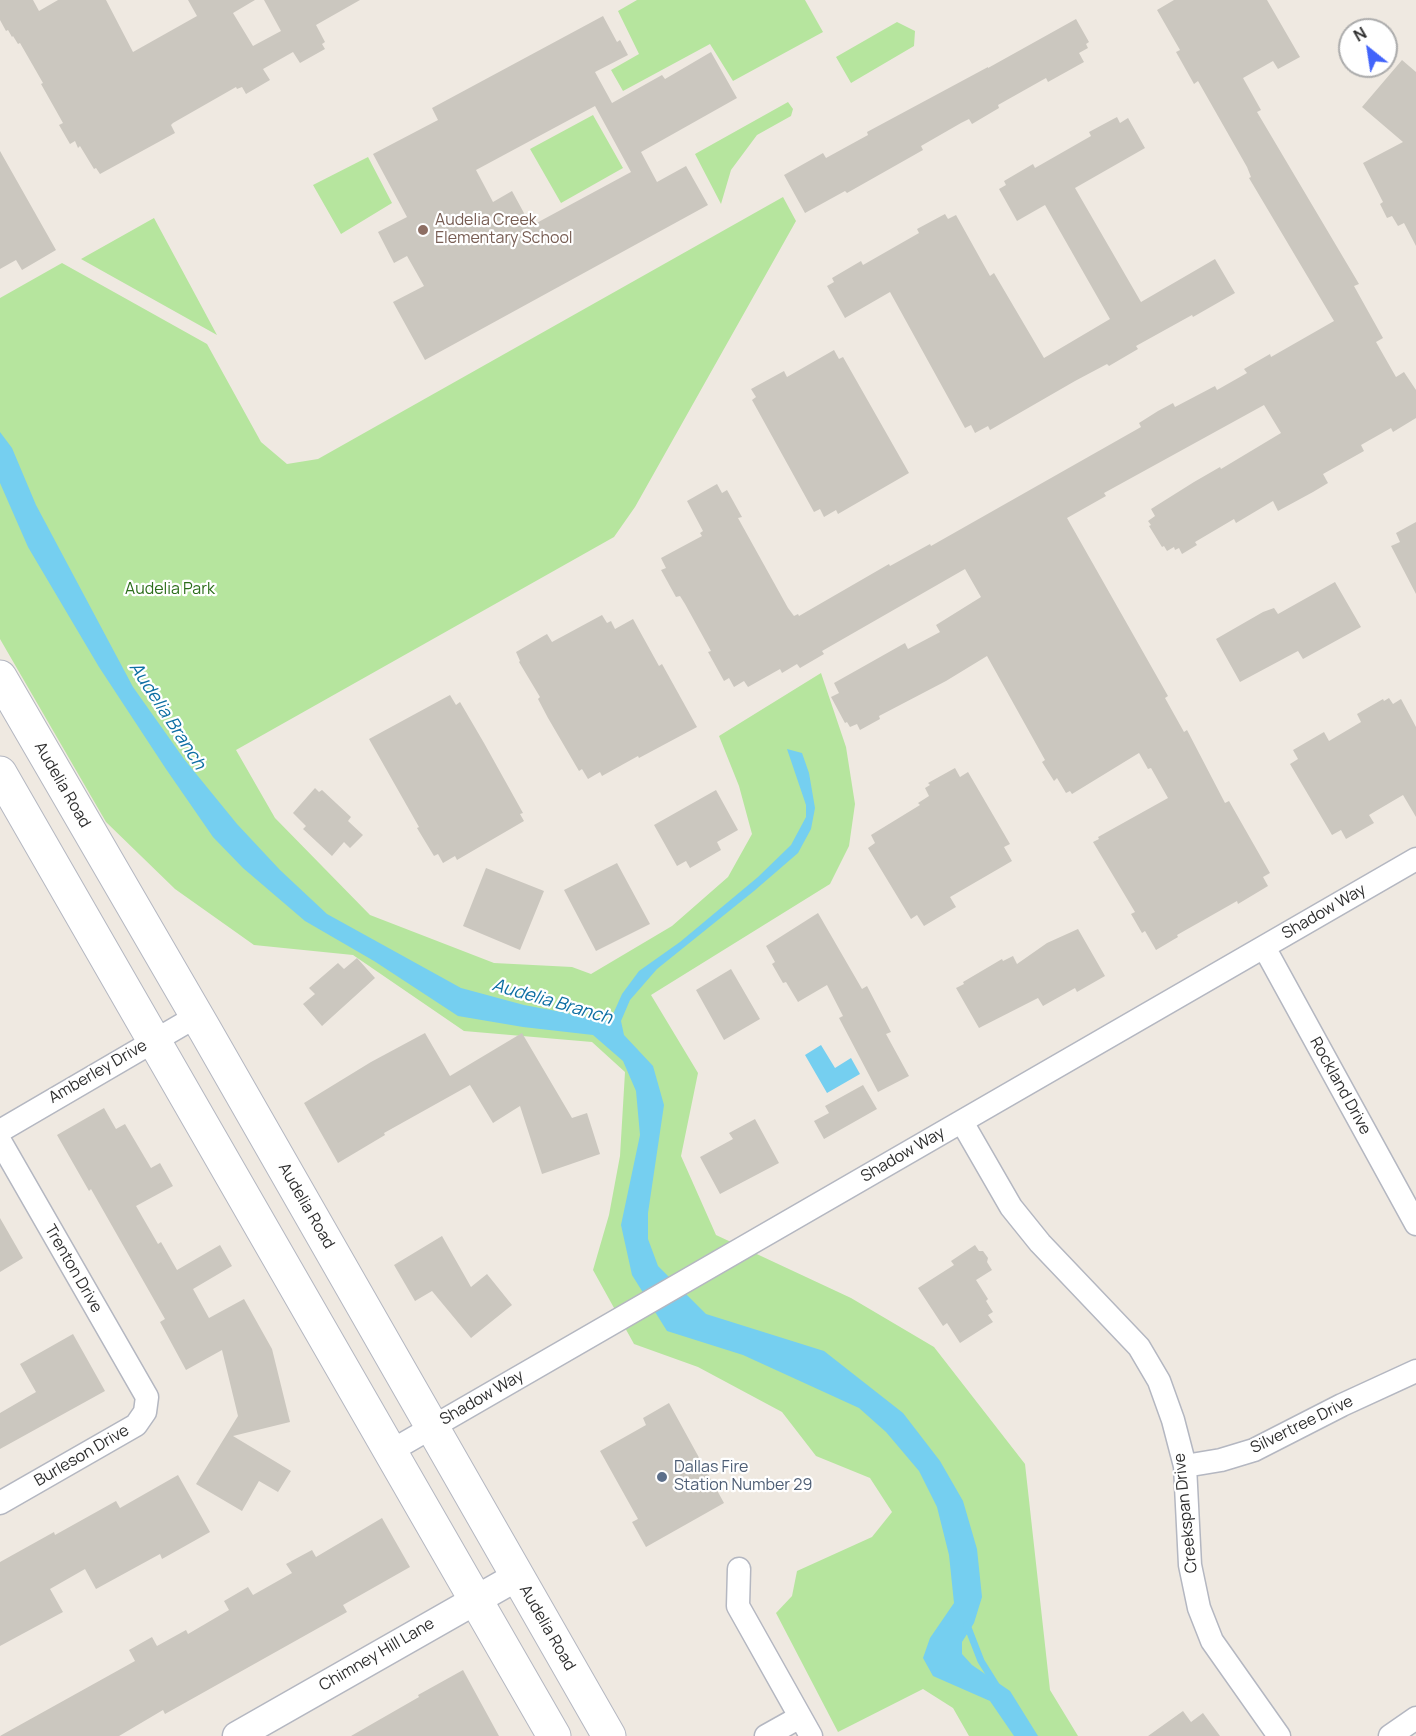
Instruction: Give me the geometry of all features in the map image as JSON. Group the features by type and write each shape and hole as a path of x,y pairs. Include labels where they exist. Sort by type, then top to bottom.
{"main road":[{"name":"Audelia Road","path":"0,677 609,1736"},
{"path":"0,773 554,1736"},
{"path":"57,871 98,846"},
{"path":"75,903 117,878"}],"street":[{"name":"Shadow Way","path":"391,1450 1416,859"},
{"name":"Rockland Drive","path":"1263,947 1416,1224"},
{"name":"Amberley Drive","path":"0,1131 197,1016"},
{"name":"Creekspan Drive","path":"962,1122 1019,1216 1040,1243 1139,1347 1159,1382 1173,1420 1185,1466 1190,1565 1199,1608 1212,1641 1279,1736"},
{"name":"Trenton Drive","path":"0,1141 147,1396"},
{"name":"Silvertree Drive","path":"1185,1466 1221,1460 1254,1450 1416,1371"},
{"name":"Burleson Drive","path":"0,1503 136,1425 146,1412 147,1396"},
{"path":"739,1569 738,1606 806,1726 766,1736"},
{"name":"Chimney Hill Lane","path":"237,1736 518,1576"},
{"path":"1390,1736 1416,1718"}],"green space":[{"path":"637,0 805,0 823,32 733,81 710,44 623,91 611,70 639,54 618,11"},
{"path":"897,22 915,31 914,46 851,83 836,57"},
{"path":"788,102 793,109 791,116 757,135 731,170 721,204 695,154"},
{"path":"593,115 623,168 561,203 530,149"},
{"path":"368,157 392,203 341,234 313,185"},
{"name":"Audelia Park","path":"783,197 796,221 635,507 614,537 236,750 275,818 370,915 494,963 572,967 591,974 672,926 728,877 752,834 739,786 719,736 821,673 846,747 855,804 849,846 830,884 651,995 698,1073 681,1156 716,1235 851,1298 934,1347 1025,1464 1050,1690 1078,1736 969,1736 953,1708 923,1689 838,1732 776,1613 792,1596 797,1571 872,1537 892,1512 870,1478 816,1456 782,1412 698,1367 634,1344 593,1270 609,1215 620,1156 625,1072 592,1042 464,1031 353,955 254,945 175,889 106,822 0,639 0,298 62,263 207,344 261,442 287,464 318,459"},
{"path":"154,218 217,335 81,259"}],"water":[{"path":"0,432 12,448 36,505 133,687 184,759 237,824 280,870 327,914 461,988 524,1005 610,1021 622,994 639,971 680,942 758,877 791,845 806,817 806,805 787,749 802,753 809,773 815,808 811,829 798,853 657,969 630,1000 621,1021 624,1035 653,1066 664,1105 648,1213 648,1239 658,1266 706,1314 824,1351 903,1413 940,1461 963,1501 977,1549 982,1597 974,1623 962,1642 962,1654 972,1665 1010,1691 1038,1736 1014,1736 990,1701 933,1676 923,1658 930,1638 954,1603 949,1555 937,1507 919,1471 886,1432 859,1408 743,1355 667,1331 632,1275 621,1225 640,1135 636,1091 623,1061 593,1035 523,1027 458,1016 374,961 305,921 243,868 213,837 166,769 99,667 28,547 0,483"},
{"path":"821,1045 835,1068 851,1058 860,1074 827,1093 805,1055"}],"building":[{"path":"0,0 33,0 39,11 58,0 106,0 133,52 197,16 188,0 255,0 233,13 253,46 281,31 264,0 360,0 316,25 325,42 322,44 325,49 300,63 293,52 263,69 270,80 246,94 242,87 237,89 236,87 173,123 171,125 175,133 100,174 96,168 94,169 80,146 78,148 75,141 70,144 59,125 63,123 41,84 43,83 20,43 18,44 8,30 6,31 0,20"},
{"path":"1174,0 1267,0 1300,57 1278,69 1273,61 1243,78 1261,110 1257,112 1359,284 1354,286 1383,338 1376,342 1396,377 1404,372 1416,390 1416,418 1393,432 1391,428 1361,445 1364,451 1323,474 1328,483 1313,492 1278,511 1273,501 1236,523 1234,519 1195,542 1197,545 1182,554 1179,548 1175,550 1174,547 1167,551 1164,546 1162,547 1149,526 1151,525 1148,521 1155,516 1151,509 1281,433 1264,405 1104,493 1106,496 1067,518 1168,696 1165,698 1184,732 1187,730 1225,803 1229,801 1270,873 1263,877 1268,886 1177,935 1178,937 1156,950 1145,931 1142,933 1131,914 1135,912 1093,842 1168,798 1151,768 1148,769 1139,753 1072,794 1070,791 1066,793 1057,778 1054,781 1042,762 1045,760 987,656 946,681 879,716 880,719 860,730 857,724 850,727 847,722 845,723 831,697 839,693 834,683 905,643 908,649 940,632 936,625 981,597 965,569 822,651 824,654 800,668 797,664 782,673 780,669 748,687 744,681 734,687 729,678 724,681 708,652 711,651 685,604 680,596 676,597 661,570 666,568 661,558 702,536 700,533 703,531 687,501 717,484 722,493 727,490 742,517 738,518 788,608 794,616 798,614 799,616 889,564 890,566 930,544 931,546 1141,427 1139,423 1158,411 1173,403 1175,407 1215,386 1217,390 1247,373 1244,369 1270,354 1271,357 1334,321 1249,178 1251,177 1247,167 1198,81 1194,84 1176,52 1180,50 1157,10"},
{"path":"603,16 617,42 620,40 628,55 595,72 612,103 662,75 665,79 711,52 737,98 641,152 657,182 686,166 708,205 425,360 393,302 424,286 407,256 394,263 378,232 407,217 373,154 438,120 432,108","holes":["595,106 631,172 531,226 512,191 493,202 476,170"]},
{"path":"1076,19 1089,42 1086,44 1088,48 1079,53 1084,62 1048,82 1046,78 998,105 999,108 972,124 969,119 961,123 921,146 923,150 847,193 845,191 805,213 784,175 823,153 826,158 868,135 867,132"},
{"path":"1402,60 1416,72 1416,246 1404,223 1398,226 1392,216 1387,218 1380,204 1383,202 1363,163 1403,142 1362,107 1387,78 1398,78 1398,65"},
{"path":"1117,117 1120,123 1128,118 1145,148 1075,188 1141,302 1215,259 1235,293 1136,346 1138,349 1109,366 1107,364 1075,381 990,430 988,426 975,433 971,425 965,428 890,292 845,318 827,286 834,282 832,278 861,261 863,265 919,233 917,229 945,214 948,219 956,215 990,276 994,273 1044,358 1110,319 1045,205 1017,221 999,189 1006,185 1004,181 1033,164 1035,168 1091,136 1089,132"},
{"path":"0,151 56,250 22,270 16,260 0,269"},
{"path":"834,350 839,359 843,357 909,473 838,514 836,510 824,517 820,509 814,512 752,400 756,397 751,389 784,371 787,377"},
{"path":"1416,522 1416,594 1391,546 1400,542 1396,533"},
{"path":"1335,582 1361,627 1303,659 1298,651 1240,682 1216,639 1263,612 1274,608 1278,614"},
{"path":"602,615 607,623 611,621 615,629 633,619 659,666 662,664 697,727 602,776 600,772 588,779 582,769 579,771 548,718 538,699 540,697 519,662 516,652 547,634 552,642"},
{"path":"450,695 456,705 460,702 523,813 520,814 524,821 457,860 455,856 443,863 438,854 434,856 417,828 419,827 369,739"},
{"path":"1389,698 1393,704 1401,699 1416,727 1416,817 1403,795 1369,815 1374,823 1346,839 1341,830 1332,835 1290,764 1298,759 1293,750 1324,732 1329,741 1361,722 1357,714"},
{"path":"955,768 960,777 968,772 1010,844 1004,847 1012,861 950,897 956,907 924,926 917,915 911,919 868,848 875,843 871,835 920,805 918,803 929,796 925,788 930,785 928,783"},
{"path":"315,788 319,792 322,790 351,817 348,821 363,835 350,848 344,842 332,856 303,829 306,826 293,813"},
{"path":"716,790 738,830 717,842 721,850 690,868 686,861 677,866 654,825"},
{"path":"617,863 650,924 596,951 564,890"},
{"path":"486,868 544,891 520,950 463,926"},
{"path":"818,913 862,989 867,986 891,1032 886,1034 909,1076 878,1092 839,1018 843,1016 827,985 798,1002 772,964 775,962 766,946"},
{"path":"1078,929 1105,976 1077,992 1075,988 1043,1006 1038,998 979,1028 956,988 1002,959 1003,961 1013,956 1017,964 1047,943"},
{"path":"357,958 375,978 322,1026 303,1004 315,994 309,988 338,963 344,969"},
{"path":"731,969 760,1019 724,1040 696,990"},
{"path":"425,1033 450,1076 522,1033 572,1118 587,1113 600,1154 542,1174 520,1106 493,1123 470,1085 384,1133 385,1135 338,1163 304,1103 371,1062"},
{"path":"863,1085 877,1109 824,1139 814,1121 829,1113 825,1106"},
{"path":"104,1108 116,1129 125,1124 151,1168 160,1163 173,1186 136,1206 158,1244 161,1242 177,1270 220,1245 232,1266 193,1289 209,1318 244,1299 272,1349 290,1422 233,1436 291,1471 278,1492 259,1481 242,1511 196,1484 238,1416 222,1350 186,1370 160,1322 165,1319 91,1189 89,1191 57,1135"},
{"path":"755,1119 779,1163 720,1194 700,1157 733,1139 729,1133"},
{"path":"0,1218 23,1258 0,1272"},
{"path":"442,1236 471,1287 487,1274 512,1305 471,1338 432,1291 415,1301 394,1265"},
{"path":"975,1245 988,1258 987,1262 992,1270 976,1280 988,1299 986,1301 993,1312 988,1315 993,1322 960,1343 947,1323 943,1326 918,1288 954,1265 951,1261"},
{"path":"73,1334 105,1391 0,1449 0,1413 36,1392 20,1364"},
{"name":"Dallas Fire Station Number 29","path":"669,1403 724,1503 646,1547 632,1522 638,1519 600,1451 646,1425 643,1418"},
{"path":"178,1475 210,1532 162,1559 160,1554 96,1589 85,1569 50,1589 63,1612 0,1646 0,1562 116,1501 120,1508"},
{"path":"382,1518 410,1567 343,1605 347,1612 165,1714 163,1710 119,1736 0,1736 135,1661 129,1650 152,1637 157,1646 186,1630 188,1634 229,1610 224,1601 248,1587 253,1595 292,1573 286,1564 312,1550 316,1557"},
{"path":"463,1670 499,1736 351,1736 419,1697 418,1695"},
{"path":"1183,1711 1191,1722 1203,1713 1220,1736 1148,1736"}],"waterway":[{"name":"Audelia Branch","path":"967,1625 981,1661 996,1685"}],"place":[{"name":"Audelia Creek Elementary School","path":"423,230"},
{"name":"Dallas Fire Station Number 29","path":"662,1477"}]}
